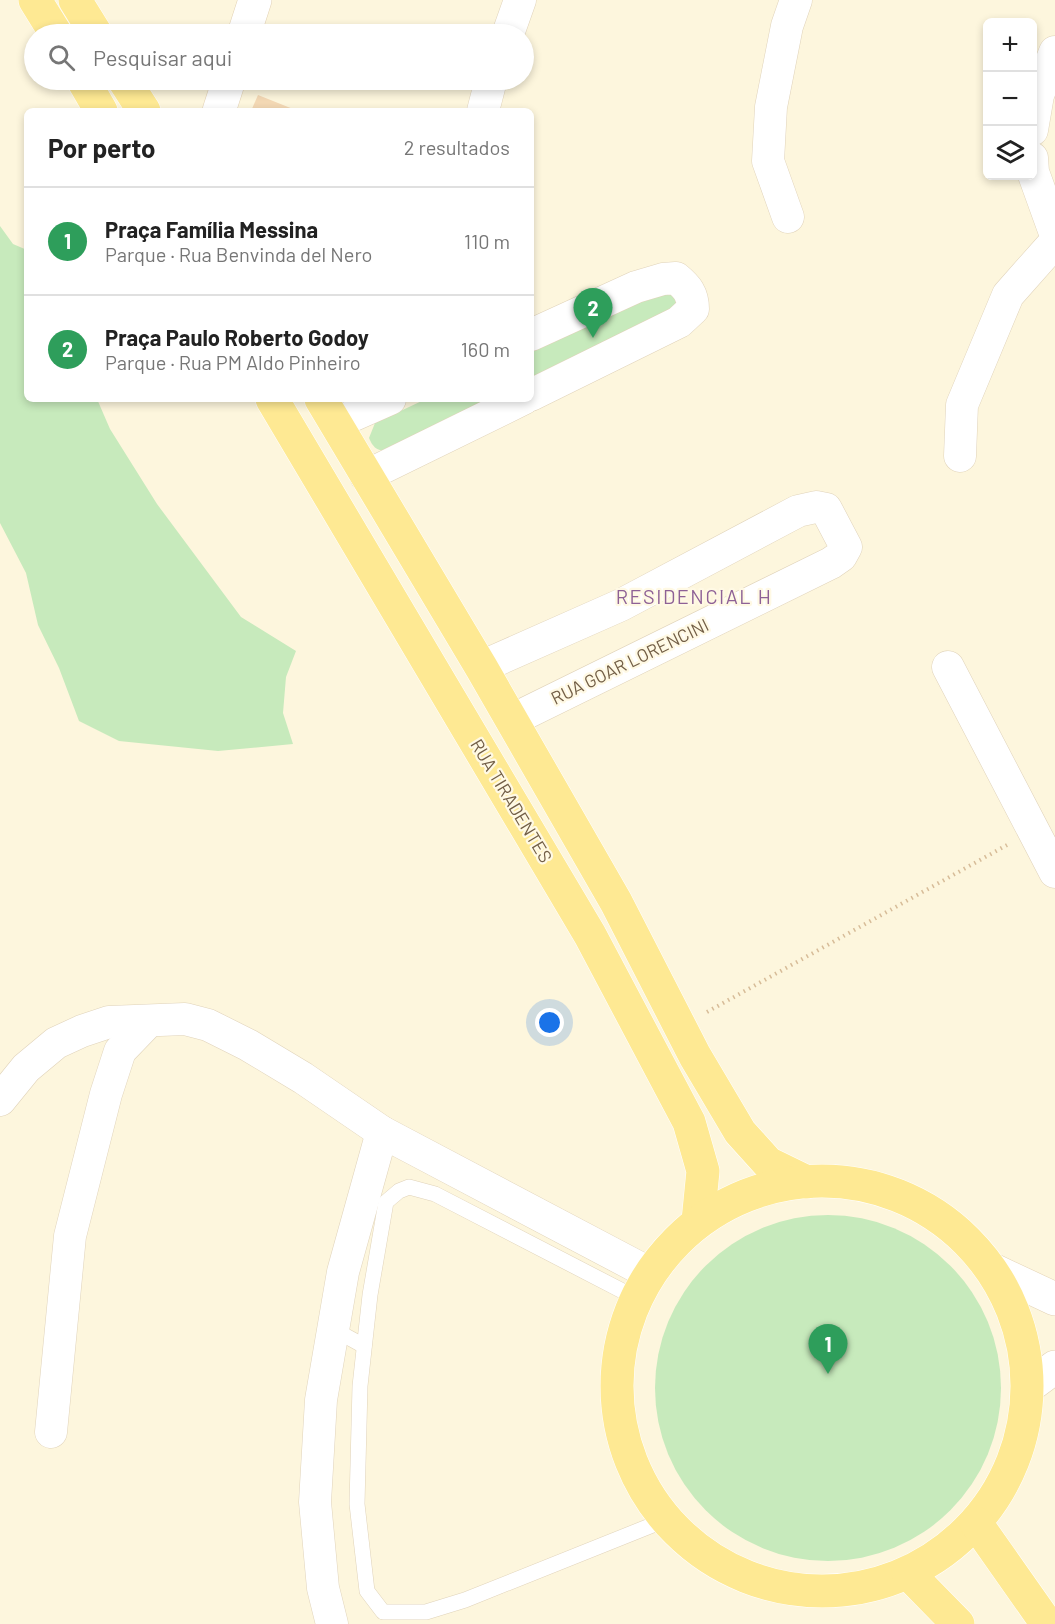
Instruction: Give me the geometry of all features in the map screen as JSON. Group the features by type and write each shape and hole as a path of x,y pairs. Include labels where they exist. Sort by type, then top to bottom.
{"main road":[{"path":"35,0 50,24"},
{"path":"75,0 90,24"},
{"path":"89,90 99,108"},
{"path":"130,90 142,108"},
{"name":"RUA TIRADENTES","path":"274,402 590,934 689,1122 703,1171 698,1221"},
{"path":"329,411 512,720 616,902 680,1027 740,1132 768,1163 807,1182"},
{"path":"807,1182 860,1184 910,1201 955,1230 991,1269 1018,1325 1028,1387 1022,1436 1004,1482 976,1523 933,1559 908,1573 844,1591 777,1587 715,1563 664,1520 630,1463 615,1399 622,1333 644,1286 672,1245 698,1221 750,1193 807,1182"},
{"path":"976,1523 1047,1624"},
{"path":"908,1573 958,1624"}],"street":[{"path":"512,24 520,0"},
{"path":"788,217 768,161 771,107 787,26 796,0"},
{"path":"1033,126 1038,95 1055,52"},
{"path":"484,108 488,90"},
{"path":"1036,180 1055,233"},
{"path":"960,456 962,405 1008,295 1055,243"},
{"path":"534,334 636,287 663,279 676,278 688,288 693,299 693,309 679,322 534,394"},
{"path":"329,411 375,402"},
{"path":"366,476 517,402"},
{"name":"RUA GOAR LORENCINI","path":"481,667 621,604 798,512 816,507 826,509 846,548 841,556 831,563 512,720"},
{"path":"948,667 1055,872"},
{"path":"0,1100 26,1068 56,1044 82,1031 109,1022 185,1019 208,1024 303,1078 382,1132 644,1286"},
{"path":"51,1432 70,1236 106,1094 120,1050 148,1022"},
{"path":"332,1624 323,1588 315,1502 321,1400 343,1272 382,1132"},
{"path":"991,1269 1055,1299"},
{"path":"1028,1387 1055,1367"}],"lane":[{"path":"644,1286 435,1194 409,1187 399,1191 386,1202 370,1295 358,1420 357,1504 368,1591 383,1612 426,1612 465,1599 664,1520"},
{"path":"333,1329 364,1346"}],"path":[{"path":"680,1027 1033,831"}],"green space":[{"path":"0,226 13,244 24,249 24,402 98,402 110,429 157,504 241,617 296,651 286,677 283,713 293,744 218,751 119,741 79,721 59,668 38,625 26,573 0,523"},
{"path":"669,290 680,297 676,311 534,382 534,349"},
{"path":"420,402 493,402 390,451 375,447 369,438 375,423"},
{"path":"828,1215 862,1219 894,1228 938,1254 962,1278 988,1322 997,1354 1001,1388 997,1422 988,1454 962,1498 938,1522 894,1548 862,1557 828,1561 794,1557 762,1548 718,1522 694,1498 668,1454 659,1422 655,1388 659,1354 668,1322 694,1278 718,1254 762,1228 794,1219"}],"building":[{"path":"258,95 290,108 252,108"}],"place":[{"name":"Praça Paulo Roberto Godoy","path":"593,338"},
{"name":"Praça Família Messina","path":"828,1374"}],"district":[{"name":"RESIDENCIAL H","path":"694,597"}]}
